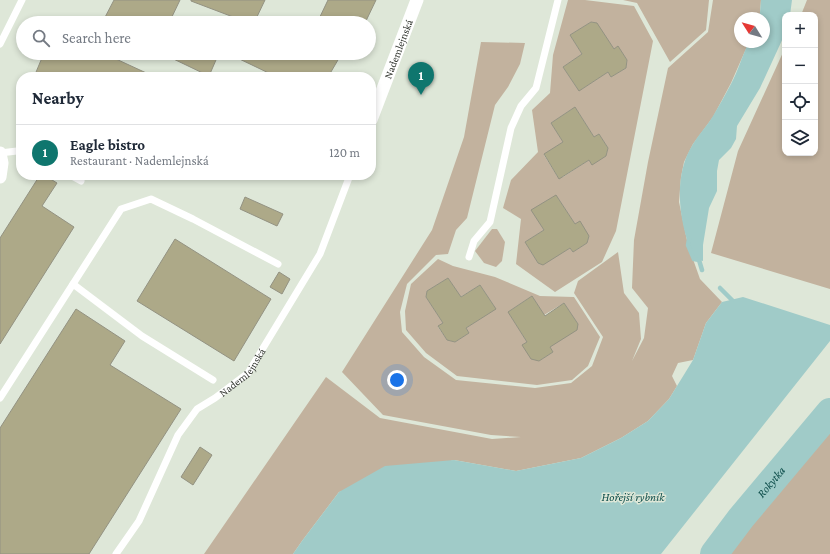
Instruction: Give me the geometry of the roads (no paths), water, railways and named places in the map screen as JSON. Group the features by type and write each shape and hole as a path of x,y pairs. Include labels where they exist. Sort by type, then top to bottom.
{"street":[{"name":"Nademlejnská","path":"376,107 417,0"},
{"path":"0,153 2,163 0,177"}],"lane":[{"path":"0,44 22,0"},
{"path":"469,257 474,241 490,222 511,128 521,106 536,88 558,0"},
{"path":"0,153 16,151"},
{"name":"Nademlejnská","path":"116,554 139,521 178,435 197,409 215,398 248,373 320,254 348,180"},
{"path":"0,398 121,209 150,199 193,219 278,264"},
{"path":"73,284 142,336 213,380"}],"water":[{"path":"761,0 792,0 790,12 782,12 782,40 760,88 737,126 736,139 731,148 719,160 717,171 717,191 709,208 703,245 703,261 694,259 682,216 680,186 682,171 686,157 693,144 713,116 731,84 746,48 770,48 770,12 760,12"},
{"name":"Hořejší rybník","path":"743,297 830,325 830,341 661,554 293,554 339,492 385,466 454,460 516,471 581,458 621,438 648,421 669,399 693,360 706,323 722,302"}],"waterway":[{"path":"689,239 688,245 694,259 699,260 702,270"},
{"path":"720,288 732,300"},
{"name":"Rokytka","path":"714,554 741,518 830,412"}],"place":[{"name":"Eagle bistro","path":"421,95"}]}
